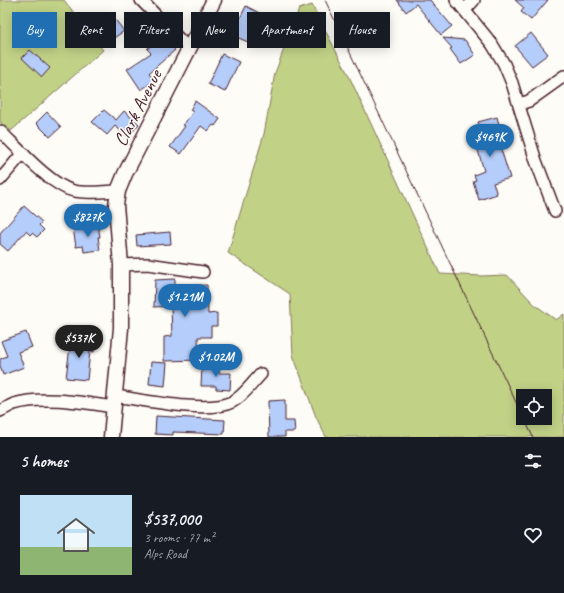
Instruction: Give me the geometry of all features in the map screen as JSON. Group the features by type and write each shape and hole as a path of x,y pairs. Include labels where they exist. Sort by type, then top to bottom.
{"street":[{"path":"141,0 182,42 190,48"},
{"name":"Clark Avenue","path":"111,437 121,328 121,265 116,205 118,191 125,174 214,0"},
{"path":"456,0 492,44 504,64 519,104 526,132 536,161 555,211"},
{"path":"465,10 474,0"},
{"path":"519,104 533,98 564,76"},
{"path":"0,131 47,176 62,187 75,192 118,191"},
{"path":"0,180 23,153"},
{"path":"121,265 148,264 203,272"},
{"path":"0,411 14,404 28,401 115,402 199,407 221,406 232,402 241,396 261,374"}],"green space":[{"path":"0,0 64,0 73,12 65,12 65,48 101,48 103,50 11,131 0,122"},
{"path":"312,5 316,12 298,12 299,9"},
{"path":"326,32 349,76 440,274 482,276 507,275 534,304 556,320 564,314 564,437 326,437 316,417 293,355 290,294 228,253 264,134 275,73 284,48 326,48"}],"building":[{"path":"397,0 430,0 452,26 441,35 416,4 406,12"},
{"path":"515,0 548,0 531,20 521,12 524,8"},
{"path":"246,6 257,12 247,12 247,42 239,38 239,20"},
{"path":"116,21 124,31 116,36"},
{"path":"531,33 548,54 532,66 515,46"},
{"path":"443,38 465,40 475,55 461,64 450,49 452,48"},
{"path":"173,48 175,50 149,73 155,80 141,90 127,69 151,53 147,49"},
{"path":"30,50 50,68 42,77 22,58"},
{"path":"222,54 239,62 225,92 208,84"},
{"path":"195,101 220,119 215,126 213,125 208,131 201,126 181,154 170,147 185,126 183,125 193,112 190,110"},
{"path":"104,110 116,120 124,111 139,124 128,137 115,126 107,135 92,122"},
{"path":"47,112 61,127 50,137 36,123"},
{"path":"497,117 504,144 500,146 510,178 493,183 497,194 479,200 473,181 476,180 474,175 484,171 472,130 480,128 478,122"},
{"path":"24,206 42,222 39,225 44,230 37,237 32,233 30,235 26,231 8,251 0,244 0,233"},
{"path":"98,224 100,250 84,252 83,246 76,247 73,228"},
{"path":"170,232 171,244 137,246 136,235"},
{"path":"175,279 175,286 207,285 208,314 217,313 217,326 211,326 211,337 198,337 199,360 164,361 164,337 172,336 171,306 154,307 155,280"},
{"path":"26,332 32,347 18,352 24,367 3,375 0,366 0,359 7,356 1,341"},
{"path":"71,338 95,341 94,352 90,351 87,380 66,378"},
{"path":"151,362 167,363 165,386 149,384"},
{"path":"202,367 219,367 219,373 231,373 230,390 216,389 216,386 201,386"},
{"path":"285,400 285,421 294,421 295,432 285,432 285,437 269,437 268,401"},
{"path":"156,416 225,420 224,434 173,432 173,435 155,434"}],"tram line":[{"path":"325,0 516,402"},
{"path":"527,425 533,437"}]}
